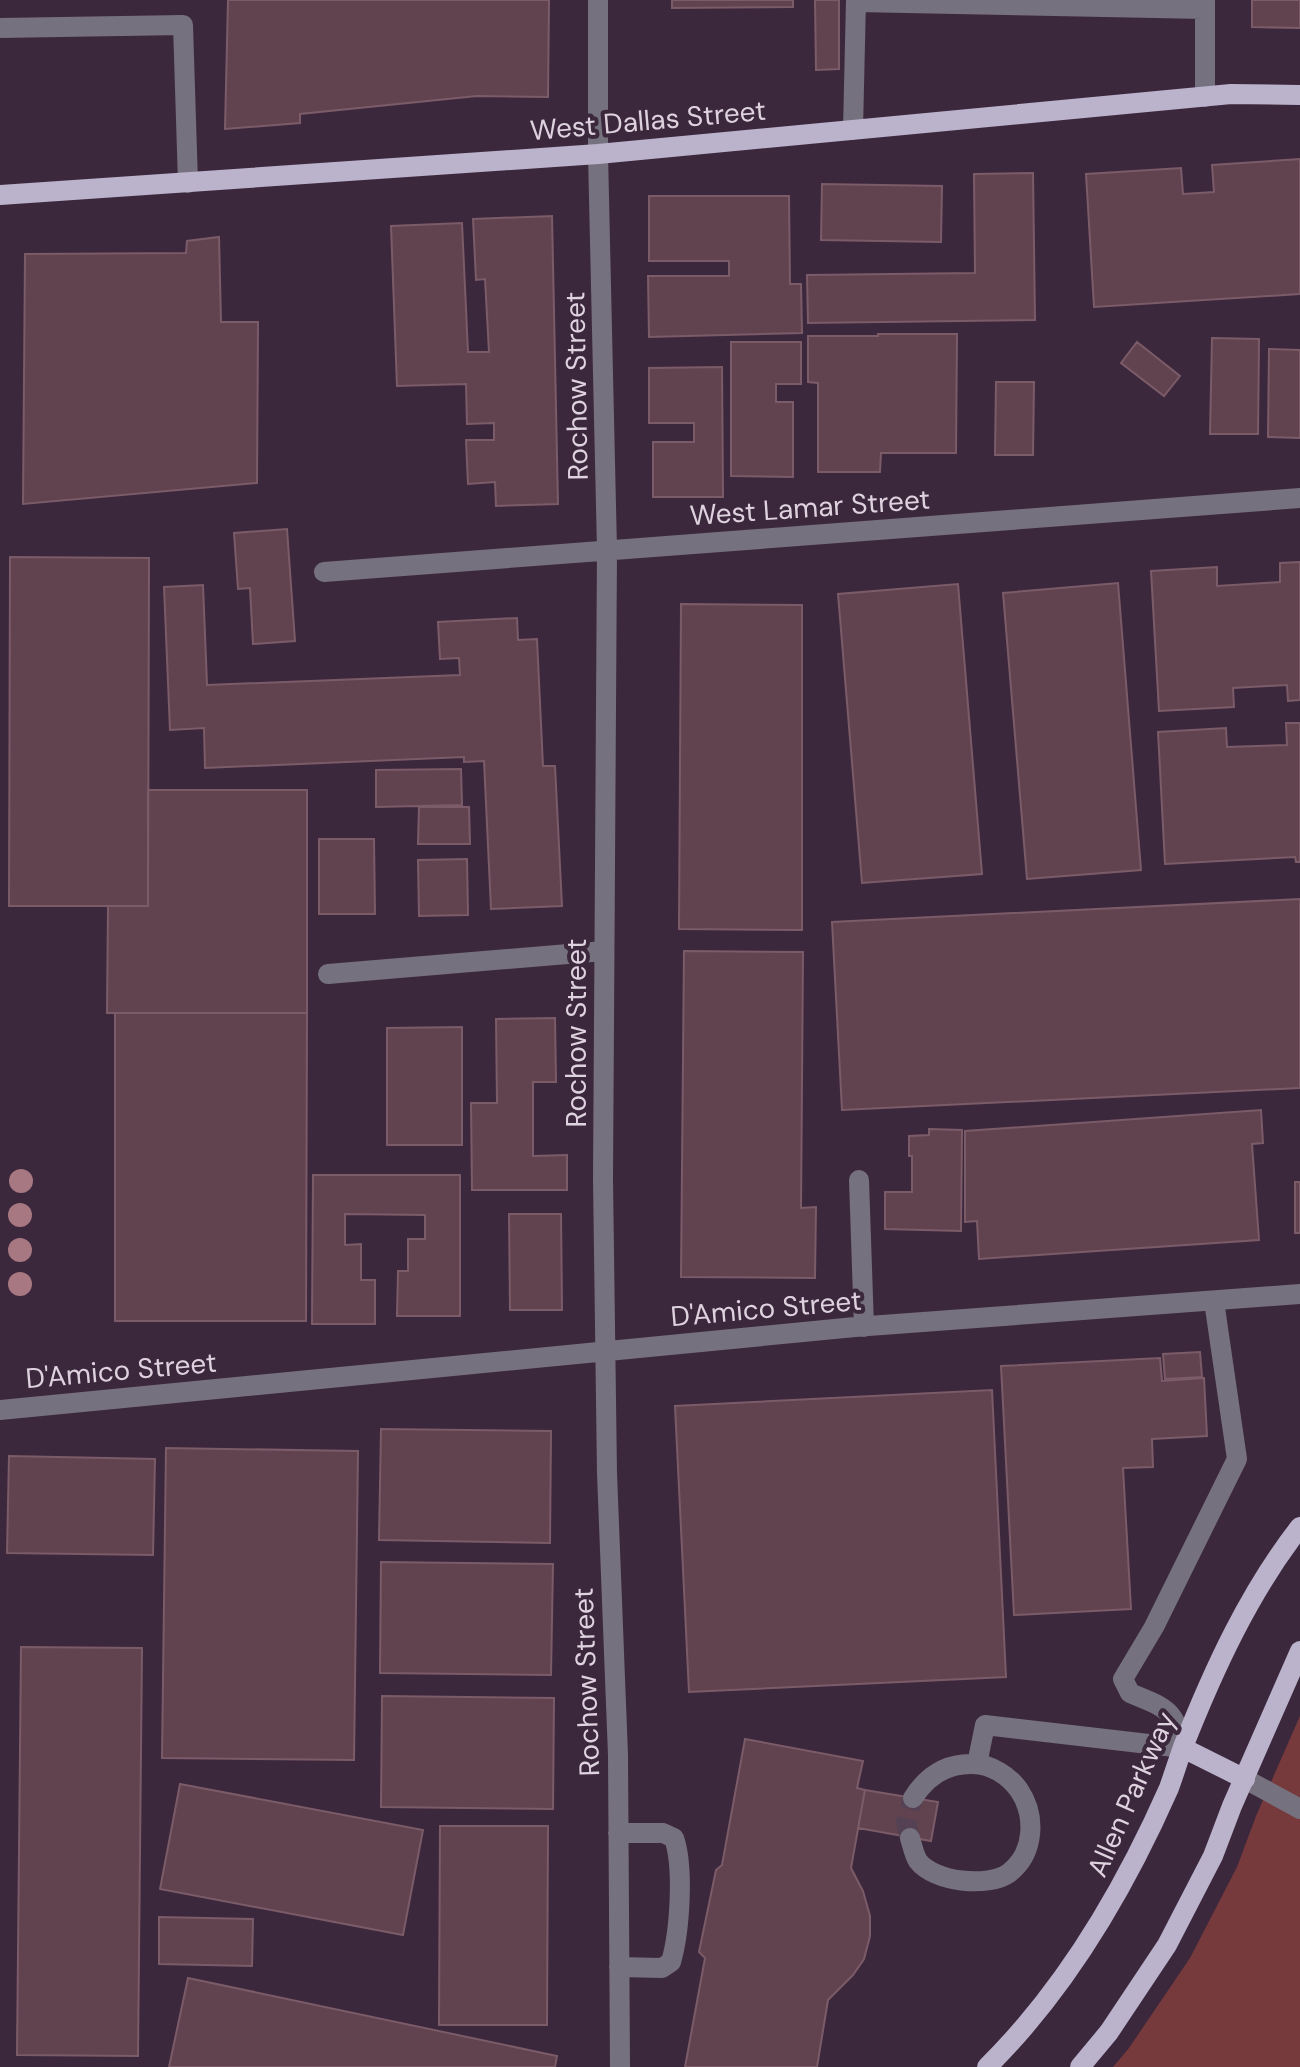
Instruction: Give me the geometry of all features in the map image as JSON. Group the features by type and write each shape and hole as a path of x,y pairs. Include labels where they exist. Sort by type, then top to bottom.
{"main road":[{"name":"West Dallas Street","path":"0,195 598,154 1231,94 1300,95"},
{"name":"Allen Parkway","path":"987,2067 1059,1983 1109,1909 1150,1830 1238,1624 1300,1527"},
{"path":"1080,2067 1109,2032 1167,1945 1213,1856 1300,1651"},
{"path":"1183,1748 1245,1779"}],"street":[{"name":"Rochow Street","path":"598,0 598,154 607,550 605,1352 618,1833 620,2067"},
{"path":"853,130 856,1 1205,4 1205,97"},
{"path":"0,28 183,25 188,183"},
{"name":"West Lamar Street","path":"324,572 1300,498"},
{"path":"328,974 604,951"},
{"path":"859,1180 864,1327"},
{"name":"D'Amico Street","path":"0,1410 864,1327 1300,1294"},
{"path":"977,1764 985,1725 1183,1748 1179,1723 1165,1707 1130,1693 1123,1679 1154,1627 1237,1459 1214,1301"},
{"path":"910,1838 917,1860 947,1879 989,1880 1008,1874 1022,1858 1030,1839 1031,1818 1025,1799 1014,1782 997,1770 977,1764 957,1764 937,1771 913,1798"},
{"path":"1245,1779 1300,1809"},
{"path":"618,1833 663,1833 674,1838 679,1854 677,1942 671,1962 662,1968 619,1967"}],"shaded area":[{"path":"1300,1716 1300,2067 1113,2067 1190,1958 1237,1867"}],"building":[{"path":"228,0 549,0 548,97 477,96 300,114 300,123 225,129"},
{"path":"672,0 793,0 793,7 672,8"},
{"path":"815,0 839,0 839,69 816,70"},
{"path":"1252,0 1300,0 1300,28 1252,27"},
{"path":"1300,159 1300,294 1094,307 1086,174 1181,168 1183,194 1214,192 1212,165"},
{"path":"1033,173 1035,320 808,323 807,275 975,273 974,174"},
{"path":"822,184 942,186 941,242 821,240"},
{"path":"649,196 789,196 790,284 801,284 802,333 649,337 648,276 729,276 729,261 649,261"},
{"path":"552,216 558,504 496,506 495,482 468,484 466,440 494,440 494,423 467,424 466,384 397,386 391,226 462,223 468,352 489,352 485,279 476,280 473,219"},
{"path":"219,237 221,322 258,322 257,483 23,504 25,254 186,253 187,241"},
{"path":"957,334 956,453 881,453 880,472 818,472 818,383 808,382 808,336"},
{"path":"1212,338 1259,339 1258,434 1210,434"},
{"path":"731,342 801,342 801,384 776,384 776,402 793,402 793,477 731,476"},
{"path":"1137,342 1180,376 1164,396 1121,363"},
{"path":"1269,349 1300,350 1300,438 1268,437"},
{"path":"722,367 723,497 653,497 653,442 694,442 694,423 649,423 649,368"},
{"path":"996,382 1034,382 1033,455 995,455"},
{"path":"287,529 295,641 253,644 250,588 238,589 234,533"},
{"path":"10,557 149,558 148,906 9,906"},
{"path":"1300,562 1300,700 1288,701 1287,685 1233,688 1234,707 1159,711 1151,571 1217,567 1217,586 1280,582 1280,563"},
{"path":"1118,583 1141,870 1027,879 1003,593"},
{"path":"958,584 982,874 862,883 838,594"},
{"path":"203,585 207,685 460,675 459,658 440,659 438,622 517,618 518,640 537,639 543,766 555,766 562,906 491,909 484,761 464,762 464,757 205,768 204,728 170,730 164,587"},
{"path":"681,604 802,605 802,930 679,929"},
{"path":"1286,723 1300,723 1300,862 1296,862 1295,857 1165,864 1158,732 1226,728 1227,747 1287,745"},
{"path":"461,769 462,805 376,807 376,770"},
{"path":"148,790 307,790 307,1013 107,1013 108,906 148,906"},
{"path":"419,807 469,807 470,844 418,844"},
{"path":"319,839 374,839 375,914 319,914"},
{"path":"467,859 468,915 419,916 418,860"},
{"path":"1300,899 1300,1088 842,1110 832,922"},
{"path":"684,951 803,952 801,1208 816,1207 815,1278 681,1277"},
{"path":"115,1013 307,1013 306,1321 115,1321"},
{"path":"555,1018 556,1082 533,1082 533,1156 567,1155 567,1190 472,1190 471,1103 497,1103 496,1019"},
{"path":"462,1027 462,1145 387,1145 387,1028"},
{"path":"1261,1110 1263,1143 1252,1144 1259,1240 979,1259 977,1221 965,1222 965,1131"},
{"path":"929,1129 962,1130 961,1231 885,1229 885,1192 912,1192 909,1136 929,1135"},
{"path":"313,1175 460,1175 460,1316 397,1316 398,1271 408,1271 408,1239 425,1239 425,1215 345,1214 345,1245 361,1244 361,1280 375,1280 375,1324 312,1324"},
{"path":"1295,1182 1300,1182 1300,1233 1295,1233"},
{"path":"509,1214 561,1214 562,1310 510,1310"},
{"path":"1200,1352 1202,1377 1165,1379 1163,1354"},
{"path":"1160,1358 1162,1381 1204,1378 1207,1436 1152,1439 1153,1467 1123,1468 1131,1609 1014,1615 1001,1366"},
{"path":"992,1390 1006,1677 689,1692 675,1406"},
{"path":"381,1429 551,1431 550,1543 379,1540"},
{"path":"166,1448 358,1451 354,1760 162,1758"},
{"path":"9,1456 155,1459 153,1555 7,1553"},
{"path":"381,1562 553,1564 551,1675 380,1673"},
{"path":"21,1647 142,1648 138,2056 17,2055"},
{"path":"382,1696 554,1698 553,1809 381,1807"},
{"path":"745,1739 863,1761 857,1788 865,1790 851,1868 863,1891 870,1916 870,1936 864,1959 828,2000 817,2067 685,2067 705,1958 699,1952 716,1870 722,1865"},
{"path":"180,1784 423,1830 403,1935 160,1889"},
{"path":"865,1790 938,1802 931,1841 858,1828"},
{"path":"440,1826 548,1826 547,2025 439,2025"},
{"path":"159,1917 253,1919 252,1966 159,1964"},
{"path":"188,1978 557,2056 555,2067 169,2067"}],"tunnel":[{"path":"910,1838 906,1822 913,1798"}]}
